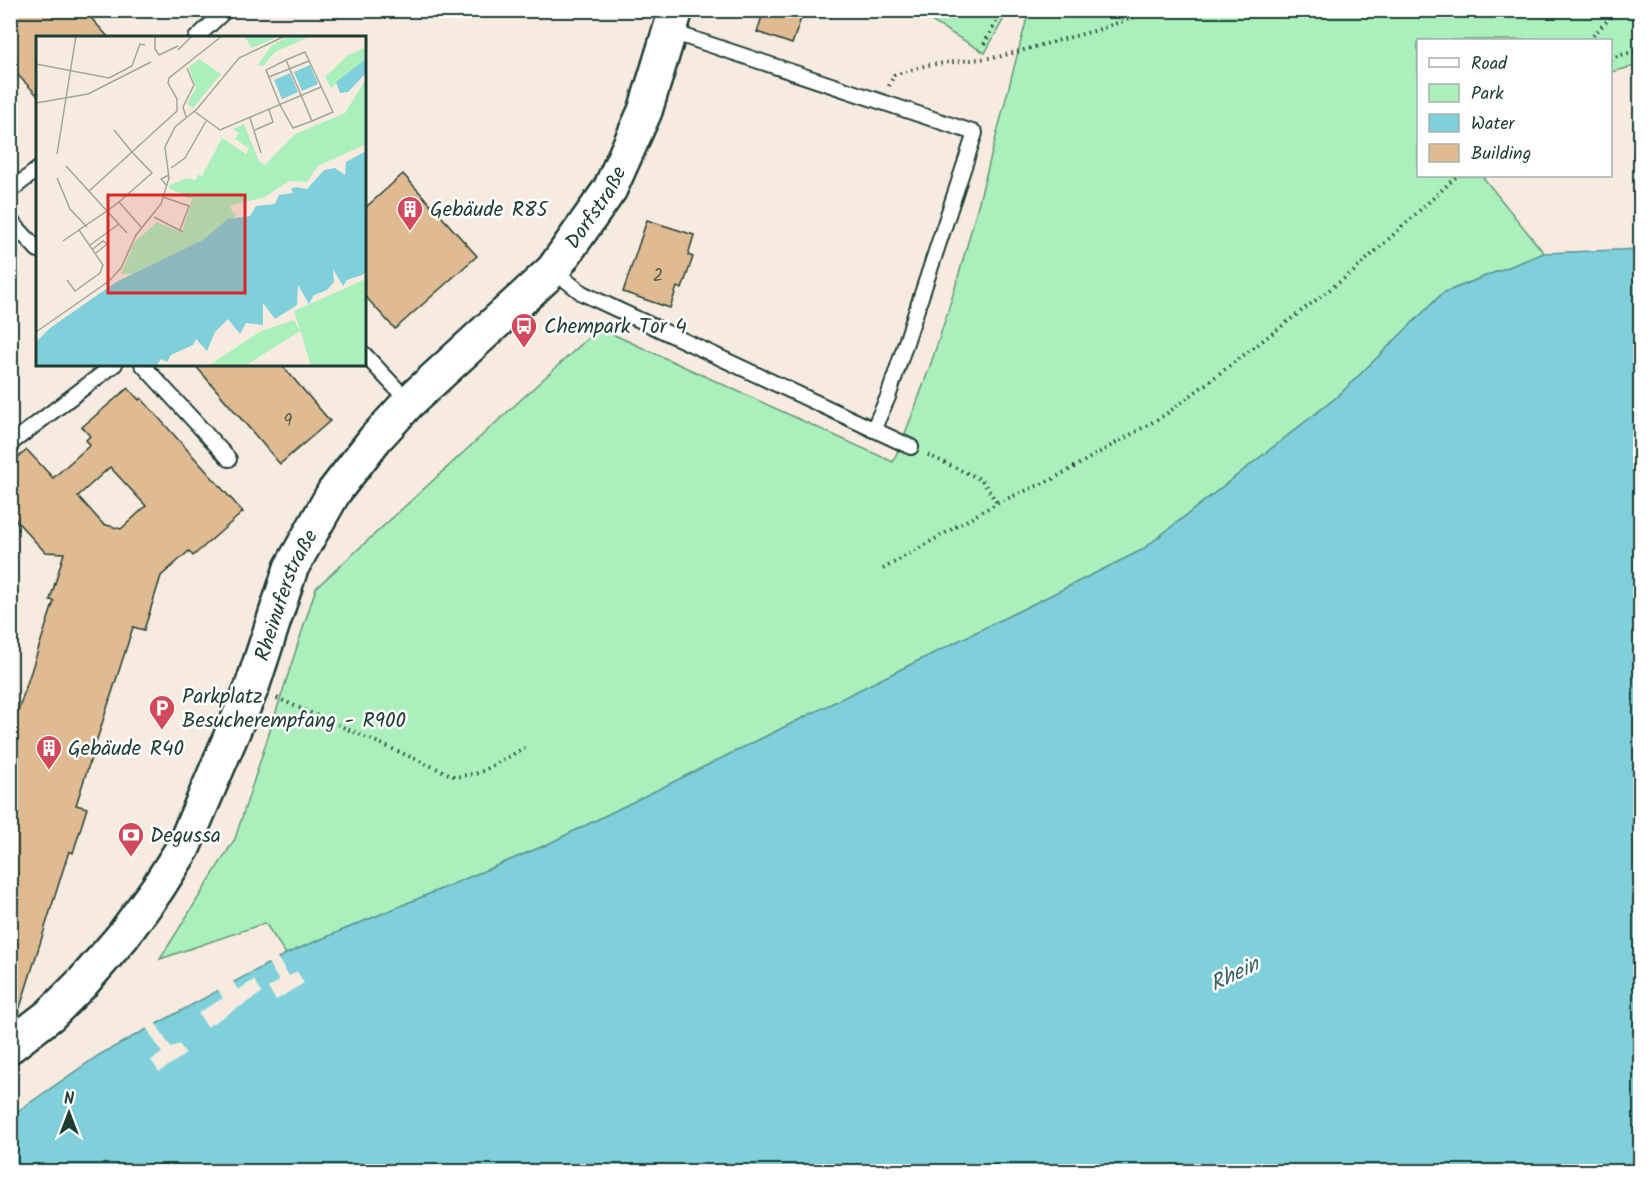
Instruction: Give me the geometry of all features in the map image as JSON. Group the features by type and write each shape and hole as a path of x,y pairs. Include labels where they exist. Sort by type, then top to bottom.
{"street":[{"name":"Dorfstraße","path":"451,364 554,270 610,189 645,111 672,21"},
{"name":"Rheinuferstraße","path":"10,1046 51,1015 83,982 122,937 157,889 183,848 201,810 252,687 291,568 334,492 409,402 451,364"}],"lane":[{"path":"198,36 226,10"},
{"path":"672,21 881,102 975,133 888,397 873,430"},
{"path":"10,191 36,171"},
{"path":"10,220 36,247"},
{"path":"554,270 582,293 911,447"},
{"path":"366,356 409,402"},
{"path":"10,444 112,366"},
{"path":"144,366 229,459"}],"path":[{"path":"984,44 1002,10"},
{"path":"881,102 894,75 927,65 998,57 1097,30 1155,10"},
{"path":"1590,39 1617,10"},
{"path":"1612,58 1641,50"},
{"path":"883,569 997,503 1053,479 1165,415 1354,272 1456,177"},
{"path":"911,447 982,480 997,503"},
{"path":"252,687 456,777 479,773 528,746"}],"green space":[{"path":"914,11 1008,11 985,53"},
{"path":"1029,11 1640,11 1640,65 1612,72 1612,39 1417,39 1417,177 1483,177 1544,253 1443,293 1338,396 1142,550 546,845 286,954 265,923 160,959 235,839 316,588 599,328 893,462 935,352 984,182"}],"water":[{"name":"Rhein","path":"1640,249 1640,1171 11,1172 11,1116 99,1055 286,954 546,845 1142,550 1338,396 1443,293 1544,253"}],"pier":[{"path":"276,956 289,976 297,971 304,983 276,1000 268,988 279,981 267,961"},
{"path":"232,980 238,990 254,980 262,993 207,1027 198,1013 223,998 217,988"},
{"path":"155,1022 171,1048 179,1044 186,1054 159,1072 151,1060 162,1053 146,1027"}],"building":[{"path":"10,10 84,10 107,36 36,36 36,94 10,67"},
{"path":"764,10 804,10 792,44 757,32"},
{"name":"Gebäude R85","path":"403,174 477,256 395,329 366,297 366,207"},
{"path":"647,220 694,235 688,255 693,257 682,289 677,287 670,308 623,292"},
{"path":"196,366 283,366 330,421 280,464"},
{"path":"128,388 139,400 141,398 243,512 193,556 189,551 161,576 144,630 133,627 76,805 87,808 73,853 69,851 17,1017 10,1021 10,736 54,601 50,600 64,553 45,552 10,514 10,464 27,450 53,478 90,445 86,440 90,436 82,427","holes":["110,467 146,506 121,529 103,524 78,496"]}],"place":[{"name":"Gebäude R85","path":"410,232"},
{"name":"Chempark Tor 4","path":"524,349"},
{"name":"Parkplatz Besucherempfang - R900","path":"162,731"},
{"name":"Gebäude R40","path":"49,771"},
{"name":"Degussa","path":"131,858"}]}
